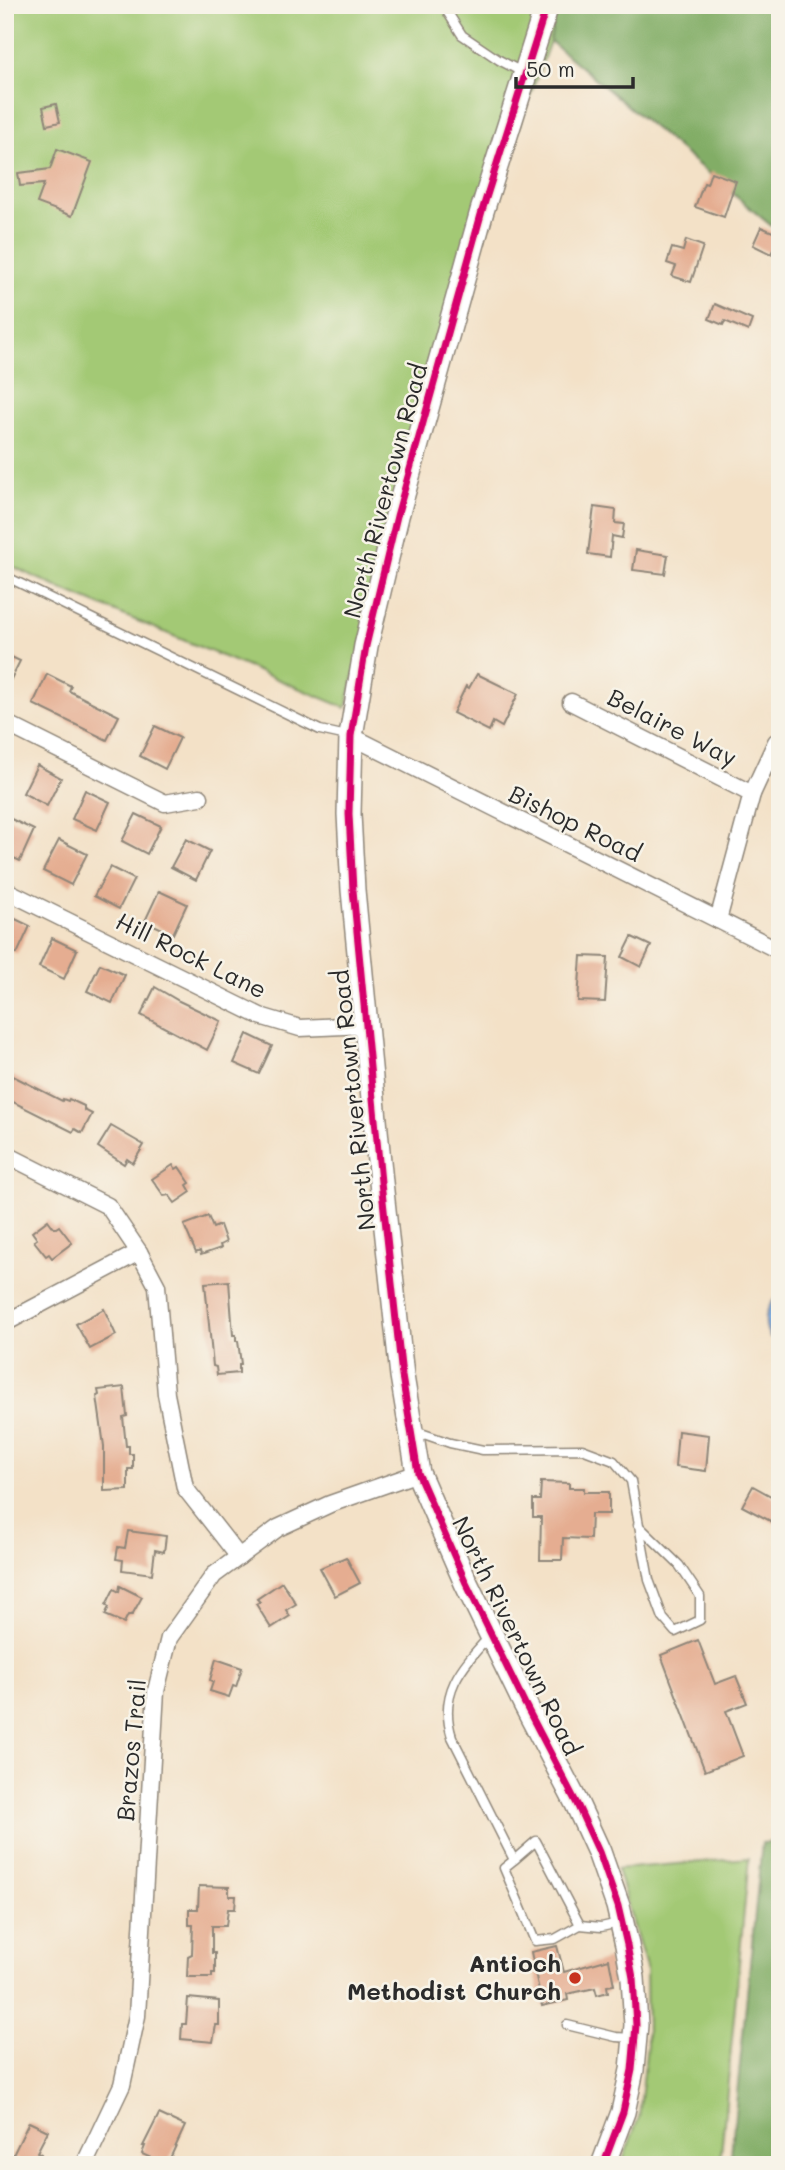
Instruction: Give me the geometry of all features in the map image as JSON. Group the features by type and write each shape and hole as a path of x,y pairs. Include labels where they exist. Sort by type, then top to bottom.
{"street":[{"name":"North Rivertown Road","path":"547,5 483,208 397,516 366,646 351,736 349,814 366,1025 396,1320 418,1473 492,1634 599,1852 622,1922 633,1978 636,2025 632,2070 623,2112 603,2165"},
{"name":"Belaire Way","path":"571,702 752,794"},
{"path":"5,723 165,803 200,797"},
{"name":"Bishop Road","path":"351,736 780,951"},
{"path":"718,920 752,794 776,742"},
{"name":"Hill Rock Lane","path":"5,890 260,1016 300,1028 366,1025"},
{"path":"5,1154 108,1206 139,1252 157,1286 166,1394 185,1488 239,1557"},
{"path":"5,1323 139,1252"},
{"name":"Brazos Trail","path":"84,2165 122,2084 136,2016 156,1690 169,1638 214,1575 278,1528 330,1504 418,1473"}],"lane":[{"path":"443,5 462,35 526,75"},
{"path":"5,576 320,730 351,736"},
{"path":"412,1430 450,1443 483,1450 582,1449 614,1461 631,1481 638,1525 649,1580 663,1618 675,1632 700,1620 700,1597 679,1565 638,1525"},
{"path":"492,1634 455,1678 448,1703 448,1726 514,1860"},
{"path":"580,1925 536,1841 504,1868 535,1941 555,1939 580,1925 601,1927 622,1922"},
{"path":"567,2025 635,2038"}],"green space":[{"path":"5,5 557,5 550,41 432,366 346,708 5,563"},
{"path":"557,5 780,5 780,233 550,41"},
{"path":"780,1842 780,2165 730,2165 762,1843"},
{"path":"749,1858 720,2165 621,2165 639,2117 647,2045 646,1967 617,1869"}],"water":[{"path":"780,1294 780,1339 770,1337 766,1319 769,1308"}],"building":[{"path":"56,104 60,122 47,125 43,107"},
{"path":"57,149 92,162 72,216 37,203 44,184 20,186 18,173 50,169"},
{"path":"711,172 736,181 724,217 695,207"},
{"path":"761,227 780,235 771,254 753,245"},
{"path":"686,240 703,246 691,282 672,276 676,266 667,263 672,248 683,251"},
{"path":"715,304 752,320 748,331 725,321 723,325 709,319"},
{"path":"594,507 616,510 615,523 624,524 622,538 612,536 610,557 588,554"},
{"path":"636,550 668,555 665,574 633,570"},
{"path":"5,654 20,661 5,691"},
{"path":"47,674 71,686 69,691 119,716 107,740 33,704"},
{"path":"477,674 518,694 502,727 493,722 489,731 453,713 466,686 469,688"},
{"path":"155,726 180,738 165,769 140,756"},
{"path":"37,765 61,778 47,806 23,793"},
{"path":"85,790 110,802 97,830 72,819"},
{"path":"136,814 161,826 147,854 122,841"},
{"path":"9,818 34,830 20,861 5,854 5,827"},
{"path":"186,839 210,851 196,880 171,867"},
{"path":"59,840 87,854 71,885 43,871"},
{"path":"110,867 134,879 119,909 94,896"},
{"path":"159,891 187,904 173,934 145,921"},
{"path":"5,914 30,926 17,954 5,948"},
{"path":"632,937 651,946 641,967 622,957"},
{"path":"52,938 77,950 64,979 39,967"},
{"path":"581,956 608,957 605,1002 578,1001"},
{"path":"100,964 125,975 112,1003 87,991"},
{"path":"155,987 221,1021 207,1050 141,1015"},
{"path":"247,1034 272,1046 259,1074 234,1063"},
{"path":"13,1076 62,1101 69,1099 84,1106 84,1110 92,1114 82,1133 75,1129 73,1132 5,1098 5,1091"},
{"path":"111,1126 144,1145 133,1163 127,1159 124,1164 98,1147"},
{"path":"173,1165 176,1169 179,1167 190,1183 187,1185 191,1192 175,1203 169,1195 164,1196 152,1179"},
{"path":"208,1216 213,1228 220,1225 226,1242 220,1245 221,1248 201,1255 200,1251 196,1253 184,1225"},
{"path":"48,1220 54,1228 59,1226 72,1243 52,1258 49,1254 46,1256 34,1241 37,1239 32,1232"},
{"path":"229,1281 233,1335 236,1335 238,1341 241,1364 239,1373 217,1375 216,1367 213,1366 205,1283"},
{"path":"104,1309 116,1335 90,1349 76,1324"},
{"path":"124,1387 126,1446 129,1446 129,1454 133,1454 133,1469 128,1469 128,1490 104,1491 104,1446 98,1390"},
{"path":"678,1431 709,1435 706,1471 675,1467"},
{"path":"541,1482 569,1483 569,1488 584,1488 584,1492 609,1492 609,1514 591,1514 590,1539 563,1538 562,1560 540,1560 541,1517 533,1517 533,1500 540,1500"},
{"path":"753,1486 780,1501 780,1526 742,1506"},
{"path":"128,1531 166,1536 164,1552 155,1550 152,1574 122,1570 123,1560 116,1559 118,1547 125,1548"},
{"path":"346,1557 360,1583 335,1596 320,1568"},
{"path":"282,1582 296,1604 286,1610 290,1616 271,1628 256,1604 260,1602 257,1599"},
{"path":"120,1586 142,1597 124,1623 105,1615 109,1607 106,1605 114,1589 119,1592"},
{"path":"698,1640 715,1684 736,1676 747,1703 726,1711 743,1756 705,1771 661,1655"},
{"path":"216,1659 242,1668 236,1687 233,1686 229,1697 210,1691"},
{"path":"199,1886 229,1887 229,1896 236,1896 235,1909 228,1909 226,1926 212,1926 215,1973 212,1973 212,1977 187,1977 188,1956 192,1954 193,1925 189,1925 189,1909 198,1909"},
{"name":"Antioch Methodist Church","path":"557,1946 564,1972 609,1959 614,1985 607,1986 608,1992 597,1995 595,1988 567,1994 568,2000 542,2006 531,1952"},
{"path":"188,1998 219,2001 219,2025 216,2025 213,2042 181,2039 182,2024 186,2024"},
{"path":"159,2114 185,2126 167,2165 142,2154 143,2146"},
{"path":"29,2122 48,2131 37,2152 41,2154 36,2165 28,2165 12,2157"}],"cycle path":[{"path":"547,5 482,211 397,516 366,646 351,736 349,814 353,890 381,1182 402,1376 418,1473 466,1583 599,1852 618,1906 627,1945 633,1978 636,2025 632,2070 623,2112 603,2165"}],"place":[{"name":"Antioch Methodist Church","path":"575,1978"}]}
